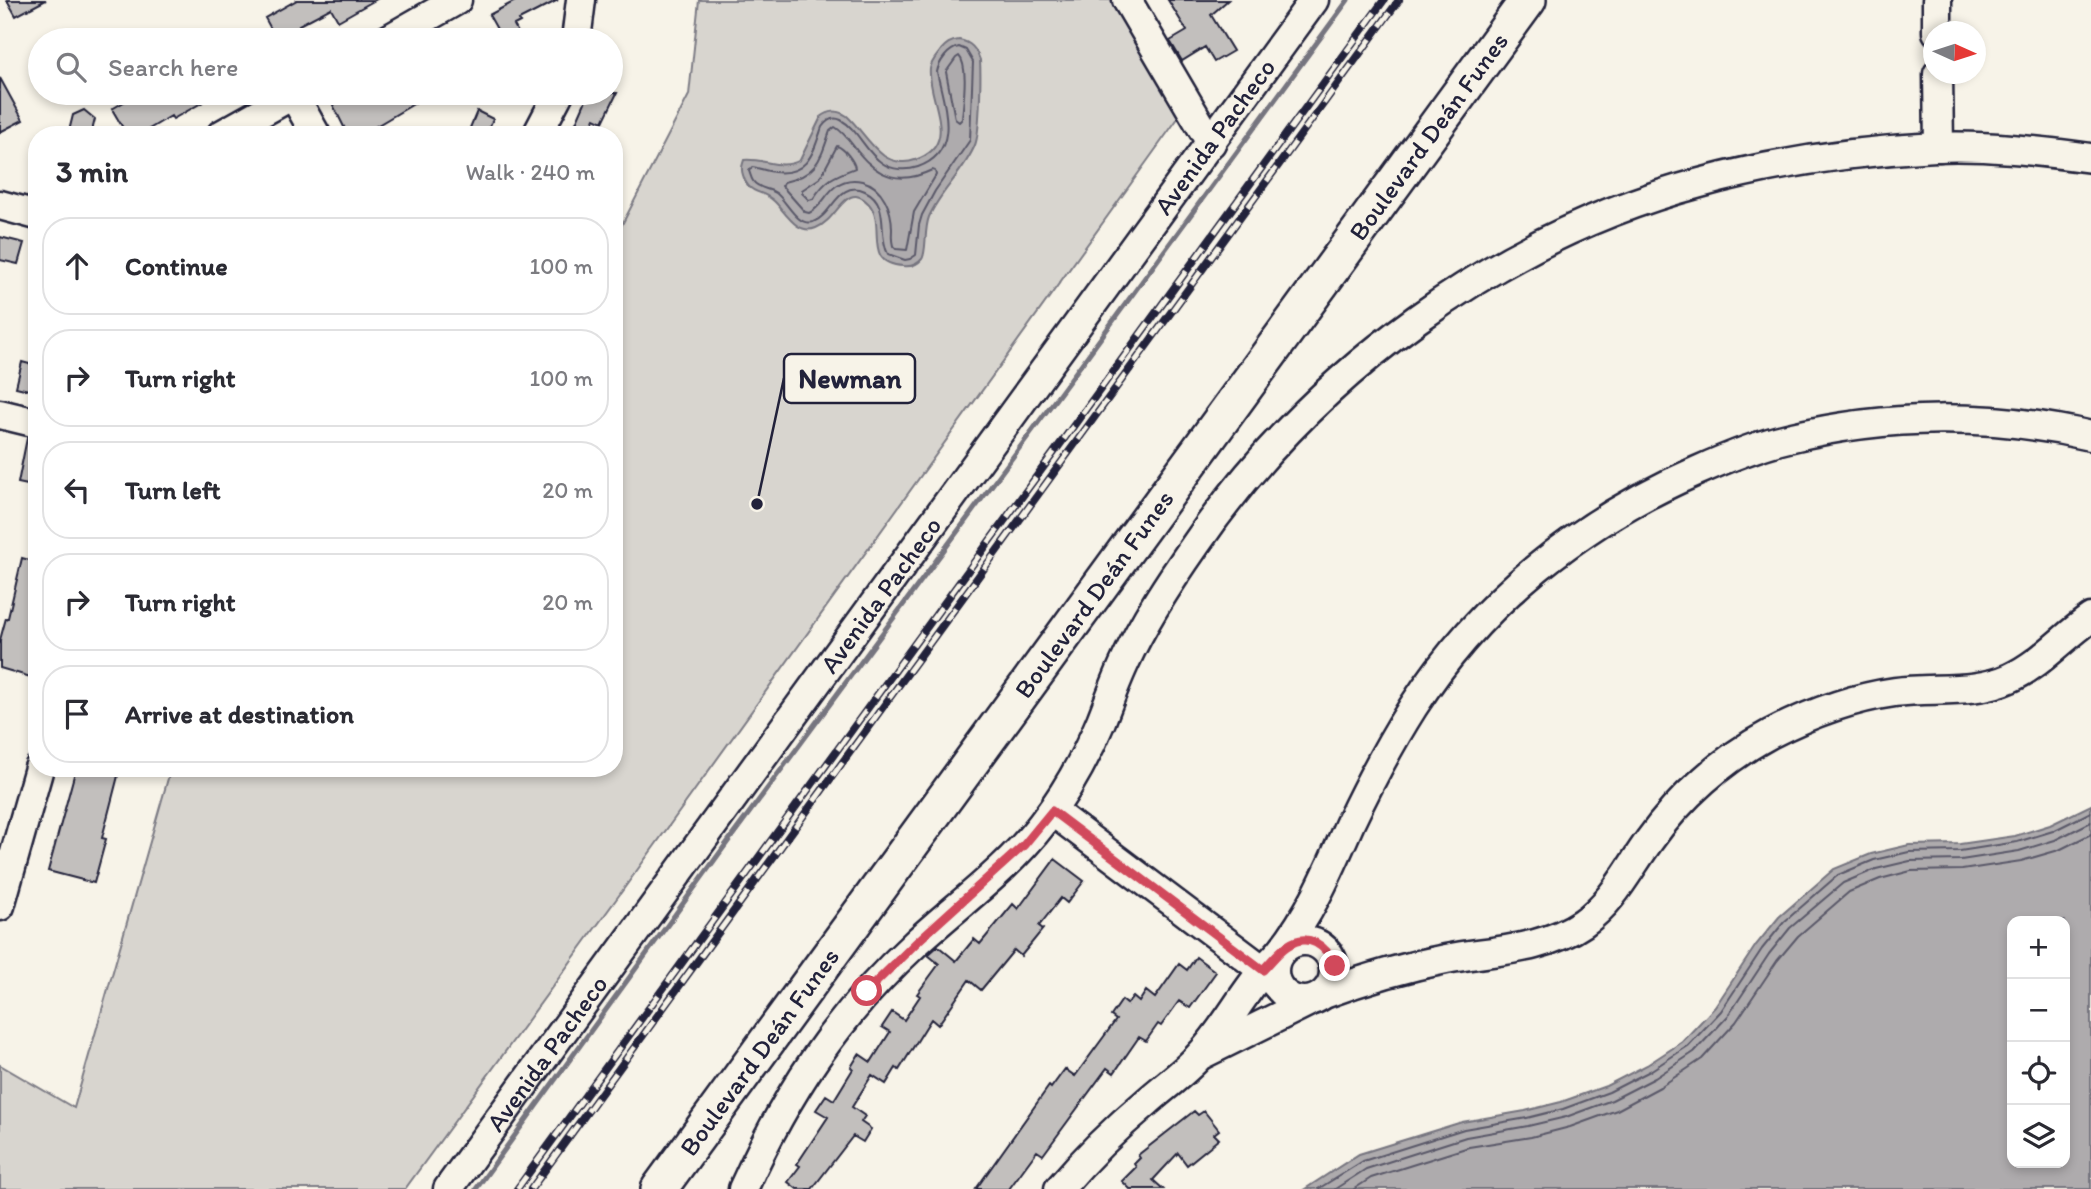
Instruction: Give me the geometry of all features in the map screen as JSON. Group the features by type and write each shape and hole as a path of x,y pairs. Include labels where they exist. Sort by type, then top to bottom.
{"main road":[{"name":"Boulevard Deán Funes","path":"638,1189 1504,0"},
{"name":"Boulevard Deán Funes","path":"659,1189 1528,0"}],"street":[{"path":"408,28 457,0"},
{"path":"578,28 581,0"},
{"path":"1127,0 1211,144"},
{"name":"Avenida Pacheco","path":"448,1189 1314,0"},
{"path":"1937,0 1937,21"},
{"path":"1938,84 1939,147"},
{"path":"236,126 273,105"},
{"path":"300,105 311,126"},
{"path":"542,126 553,105"},
{"path":"743,1189 785,1104 834,1030 867,991 918,941 1024,845 1052,811 1086,754 1126,660 1155,606 1230,497 1317,402 1372,353 1433,308 1485,275 1562,234 1698,183 1851,153 1939,147 2024,149 2091,158"},
{"path":"0,205 28,213"},
{"path":"0,414 28,421"},
{"path":"1059,1189 1118,1127 1200,1055 1274,970 1314,903 1382,757 1414,705 1451,653 1490,610 1565,545 1607,517 1669,482 1732,455 1786,438 1887,422 1937,419 2043,426 2091,436"},
{"path":"1200,1055 1316,998 1368,978 1446,959 1509,950 1564,934 1584,922 1605,904 1650,839 1677,807 1738,752 1802,719 1862,699 1895,692 1986,685 2009,679 2032,666 2091,618"},
{"path":"0,906 36,777"},
{"path":"1052,811 1274,970 1291,999 1316,998 1331,986 1334,977 1335,966 1316,934 1313,921 1314,903"},
{"path":"1274,970 1287,946 1305,940 1315,942 1350,970 1368,978"}],"shaded area":[{"path":"699,0 1115,0 1181,114 405,1189 0,1189 0,1065 74,1108 168,777 623,777 623,223 689,95"}],"water":[{"path":"959,40 967,42 980,60 977,139 965,164 929,217 924,256 918,263 903,266 890,264 882,258 877,242 874,213 869,204 860,197 846,200 822,225 809,230 797,226 774,201 752,189 746,182 742,171 744,160 786,164 800,160 821,117 831,112 847,116 874,147 891,160 911,161 929,153 937,144 940,133 930,69 934,59 945,46"},
{"path":"2091,805 2091,1189 1305,1189 1359,1154 1462,1122 1561,1102 1606,1086 1647,1065 1682,1042 1715,1007 1756,945 1779,917 1834,869 1871,854 1909,845 1960,844 2015,836 2050,825"}],"building":[{"path":"7,0 46,0 16,16"},
{"path":"297,0 375,0 338,21 331,8 299,25 301,28 270,28 265,18"},
{"path":"517,0 558,0 519,20 520,22 514,25 516,28 496,28 489,15"},
{"path":"1168,0 1228,0 1211,15 1233,51 1214,62 1205,47 1182,61 1170,41 1187,31"},
{"path":"0,78 23,120 0,132"},
{"path":"119,105 198,105 154,126 122,126 112,109"},
{"path":"333,105 412,105 376,126 344,126"},
{"path":"584,105 611,105 603,122 595,118 592,126 575,125"},
{"path":"84,110 95,119 93,126 70,126 73,115"},
{"path":"477,111 493,119 490,126 471,126"},
{"path":"0,237 24,243 18,264 0,260"},
{"path":"22,362 28,364 28,390 16,387"},
{"path":"27,438 28,438 28,485 18,483"},
{"path":"22,558 28,560 28,676 0,668 0,640"},
{"path":"74,777 118,777 102,838 106,839 94,883 48,871"},
{"path":"1055,859 1084,881 1067,903 1061,898 1039,926 1043,929 1021,956 1014,950 981,990 969,980 938,1025 931,1019 899,1070 896,1068 886,1084 872,1075 852,1107 865,1116 861,1122 871,1129 863,1142 853,1136 812,1189 797,1189 788,1182 828,1117 816,1110 826,1095 834,1100 859,1054 871,1062 890,1032 882,1027 892,1012 904,1020 920,996 917,994 939,964 928,955 938,946 956,961 974,939 980,944 1013,904 1018,909"},
{"path":"1196,957 1216,972 1190,1008 1179,1001 1146,1041 1139,1037 1114,1073 1107,1068 1043,1155 1037,1151 1009,1189 976,1189 1049,1086 1051,1088 1065,1069 1075,1076 1116,1020 1111,1016 1122,1000 1127,1004 1133,997 1139,1002 1146,991 1155,998 1179,964 1187,970"},
{"path":"1194,1111 1198,1115 1204,1111 1219,1130 1214,1134 1219,1139 1187,1165 1178,1153 1153,1180 1163,1189 1130,1189 1122,1181 1136,1167 1134,1164 1140,1158 1138,1155"}],"waterway":[{"path":"476,1189 724,847 1348,0"}],"railway":[{"path":"517,1189 1384,0"},
{"path":"531,1189 1399,0"}],"place":[{"name":"Newman","path":"757,504"}],"route":[{"path":"867,991 918,941 997,872 1038,830 1052,811 1263,970 1287,946 1305,940 1315,942 1328,951 1335,966"}]}
